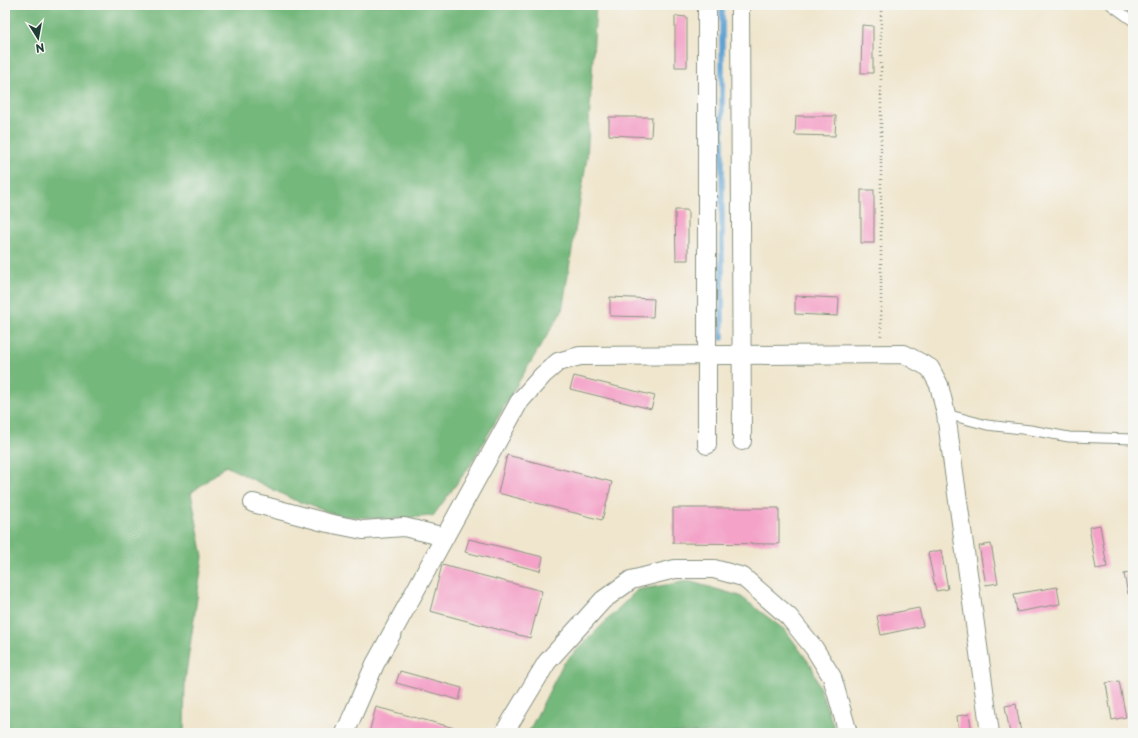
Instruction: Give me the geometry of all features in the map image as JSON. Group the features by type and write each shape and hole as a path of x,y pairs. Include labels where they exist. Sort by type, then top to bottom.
{"street":[{"path":"707,5 707,445"},
{"path":"740,5 742,441"},
{"path":"345,733 375,664 519,402 543,375 558,362 580,356 904,354 930,368 939,385 946,414 990,733"},
{"path":"253,503 320,521 363,530 404,527 445,537"},
{"path":"504,733 547,662 603,600 631,580 675,569 714,569 743,578 790,617 814,648 832,677 848,733"}],"lane":[{"path":"1111,5 1133,21"},
{"path":"946,414 987,425 1030,430 1069,437 1133,439"}],"path":[{"path":"881,5 881,355"}],"green space":[{"path":"5,5 596,5 587,158 562,311 471,464 433,516 391,519 340,516 294,500 226,466 191,493 203,557 185,680 184,733 5,733"},
{"path":"688,581 740,596 786,631 812,667 836,733 528,733 563,664 637,590"}],"building":[{"path":"675,16 687,17 687,67 675,67"},
{"path":"862,25 873,26 873,73 861,73"},
{"path":"796,116 836,116 835,136 795,135"},
{"path":"609,117 652,117 651,137 609,135"},
{"path":"861,190 874,190 874,243 861,243"},
{"path":"675,210 688,210 688,260 676,260"},
{"path":"795,296 839,298 838,316 795,314"},
{"path":"610,297 654,299 653,317 610,316"},
{"path":"574,376 655,396 651,409 570,389"},
{"path":"507,455 612,482 602,520 498,493"},
{"path":"673,508 779,508 779,544 673,543"},
{"path":"1100,525 1107,567 1096,569 1089,527"},
{"path":"469,539 543,557 540,571 465,552"},
{"path":"991,544 998,583 986,585 979,546"},
{"path":"941,550 948,589 936,591 928,553"},
{"path":"442,565 542,591 530,638 430,611"},
{"path":"1133,572 1133,593 1128,594 1124,574"},
{"path":"1057,587 1060,604 1017,612 1014,594"},
{"path":"919,608 923,626 881,635 877,616"},
{"path":"400,671 462,688 459,700 396,683"},
{"path":"1119,681 1126,717 1112,720 1106,683"},
{"path":"1016,704 1021,733 1010,733 1005,706"},
{"path":"376,707 462,730 461,733 369,733"},
{"path":"969,714 972,733 959,733 957,716"}],"waterway":[{"path":"722,5 722,338"}]}
